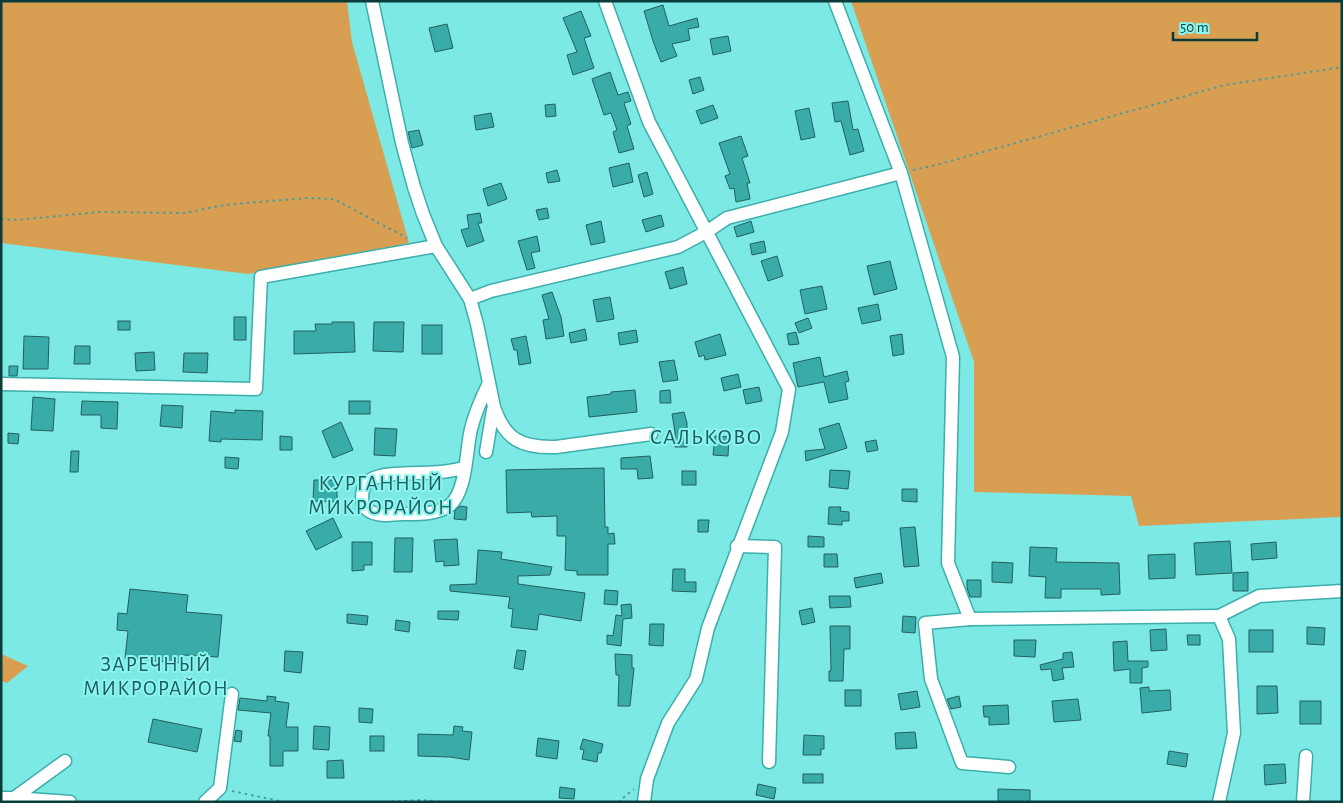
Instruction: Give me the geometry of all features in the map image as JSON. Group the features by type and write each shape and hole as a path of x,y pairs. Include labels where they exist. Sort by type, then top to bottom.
{"street":[{"path":"372,1 402,143 423,214 430,247 470,299 498,419 510,436 519,442 534,446 556,447 651,434"},
{"path":"605,1 649,122 708,231 789,389 782,432 737,546 708,628 696,679 668,724 647,779 644,802"},
{"path":"834,1 901,173 953,357 948,563 970,619"},
{"path":"470,299 491,291 678,247 708,231 727,218 901,173"},
{"path":"1,384 256,389 261,277 430,247"},
{"path":"464,468 440,472 387,474 371,479 366,483 364,489 363,505 370,512 381,515 424,513 444,508 451,504 457,496 464,468 474,419 489,382"},
{"path":"486,452 494,407"},
{"path":"737,546 775,547 769,762"},
{"path":"1009,767 962,763 931,679 925,623 970,619 1220,616 1259,596 1342,592"},
{"path":"1219,802 1234,733 1229,639 1220,616"},
{"path":"205,802 220,788 232,694"},
{"path":"1303,802 1306,756"},
{"path":"14,798 66,761"},
{"path":"1,798 70,802"}],"path":[{"path":"901,173 945,163 1225,85 1342,67"},
{"path":"1,220 98,212 185,213 224,205 306,198 334,199 430,247"},
{"path":"220,788 284,802"},
{"path":"385,802 421,800 444,802"}],"shaded area":[{"path":"1,1 347,1 352,42 409,243 248,274 1,243"},
{"path":"851,1 1342,1 1342,517 1139,526 1131,496 974,492 974,362"},
{"path":"1,654 28,666 7,683 1,681"}],"building":[{"path":"663,5 669,26 697,18 699,27 688,29 690,40 672,44 677,56 661,62 644,11"},
{"path":"581,11 591,36 584,38 594,68 573,75 567,55 577,52 563,18"},
{"path":"447,24 453,48 435,52 429,28"},
{"path":"728,36 731,51 713,55 710,39"},
{"path":"610,72 618,95 628,92 631,101 624,103 631,124 627,126 634,149 619,153 613,132 617,130 611,113 604,115 592,79"},
{"path":"700,77 704,90 693,94 689,80"},
{"path":"848,101 853,130 858,129 864,151 850,155 841,121 835,122 832,103"},
{"path":"555,104 556,116 546,117 545,105"},
{"path":"713,105 718,118 701,124 696,111"},
{"path":"809,108 815,137 801,140 795,111"},
{"path":"491,113 494,127 476,130 474,116"},
{"path":"419,130 423,145 412,148 408,132"},
{"path":"741,136 748,156 742,158 750,183 747,183 750,199 736,202 734,188 730,189 725,176 730,174 719,143"},
{"path":"629,163 633,182 613,187 609,168"},
{"path":"557,170 560,181 548,183 546,173"},
{"path":"647,172 653,194 644,197 638,175"},
{"path":"501,183 507,199 488,206 483,189"},
{"path":"547,208 549,218 539,220 536,210"},
{"path":"480,213 482,223 478,223 484,241 467,247 461,230 469,228 467,215"},
{"path":"661,215 664,226 646,232 642,220"},
{"path":"601,221 605,242 591,245 586,225"},
{"path":"751,221 754,232 737,237 734,227"},
{"path":"537,236 540,251 531,253 535,268 527,270 518,241"},
{"path":"764,241 766,252 752,255 750,244"},
{"path":"777,256 783,276 768,281 761,261"},
{"path":"890,261 897,289 874,295 867,266"},
{"path":"683,267 687,284 670,289 665,272"},
{"path":"822,286 827,309 805,314 800,290"},
{"path":"552,292 561,317 564,336 546,339 543,320 549,319 542,295"},
{"path":"610,297 614,319 597,322 593,300"},
{"path":"878,304 881,320 862,324 858,308"},
{"path":"234,317 246,317 246,340 234,340"},
{"path":"808,318 812,328 799,333 795,323"},
{"path":"118,321 130,321 130,330 118,330"},
{"path":"332,322 354,322 355,352 294,354 294,331 316,331 315,324 332,324"},
{"path":"374,322 404,322 403,352 373,351"},
{"path":"422,325 442,325 442,354 422,354"},
{"path":"585,329 587,340 571,343 569,333"},
{"path":"636,330 638,342 620,345 618,333"},
{"path":"796,332 799,344 789,345 787,334"},
{"path":"720,334 726,355 705,360 704,355 699,357 695,342"},
{"path":"902,334 904,354 893,356 890,336"},
{"path":"24,336 49,337 48,369 23,369"},
{"path":"526,336 531,363 519,365 517,350 514,350 511,339"},
{"path":"75,346 90,346 90,364 74,364"},
{"path":"154,352 155,370 136,371 135,353"},
{"path":"184,353 208,353 207,373 183,372"},
{"path":"820,357 824,377 847,371 849,381 845,382 848,399 829,403 824,382 798,387 793,363"},
{"path":"674,360 678,380 663,382 659,362"},
{"path":"9,366 18,366 17,376 9,376"},
{"path":"738,374 741,387 724,391 721,378"},
{"path":"759,387 762,401 746,404 743,390"},
{"path":"635,390 637,412 589,417 587,397"},
{"path":"670,390 671,403 660,403 660,391"},
{"path":"33,397 55,399 53,431 31,430"},
{"path":"82,401 118,402 117,429 101,428 101,415 81,415"},
{"path":"349,401 370,401 370,414 349,414"},
{"path":"162,405 183,406 182,428 160,426"},
{"path":"235,410 263,411 262,440 221,439 221,442 209,441 211,411 235,413"},
{"path":"684,412 687,423 687,447 675,447 672,414"},
{"path":"341,422 353,450 333,458 322,431"},
{"path":"839,423 847,448 806,461 805,451 825,449 819,429"},
{"path":"375,428 397,429 395,456 374,455"},
{"path":"8,433 19,434 18,444 8,443"},
{"path":"280,436 292,437 292,450 280,450"},
{"path":"715,436 729,437 728,456 713,455"},
{"path":"876,440 878,450 867,452 865,442"},
{"path":"71,451 79,451 78,472 70,472"},
{"path":"650,456 653,478 638,479 637,469 621,469 621,458"},
{"path":"225,457 239,458 238,469 225,468"},
{"path":"604,468 605,527 608,527 608,534 614,533 615,544 608,544 608,575 577,575 577,571 565,570 566,536 557,536 557,516 532,517 531,512 507,513 506,470"},
{"path":"830,470 850,471 848,489 829,487"},
{"path":"682,471 696,471 696,485 682,485"},
{"path":"314,480 337,480 337,502 313,501"},
{"path":"902,489 917,489 917,502 902,501"},
{"path":"460,506 467,507 466,520 454,519 455,511"},
{"path":"829,507 841,507 840,511 849,512 849,521 842,521 842,525 828,524"},
{"path":"333,518 342,537 316,550 306,531"},
{"path":"698,520 709,520 708,532 698,532"},
{"path":"915,527 919,566 904,567 900,528"},
{"path":"808,536 824,537 824,547 808,547"},
{"path":"395,538 413,538 412,572 394,572"},
{"path":"457,539 459,565 444,566 444,561 436,562 434,540"},
{"path":"1230,541 1232,573 1196,575 1194,543"},
{"path":"352,542 372,542 372,565 364,565 364,570 352,571"},
{"path":"1276,542 1277,558 1252,560 1251,544"},
{"path":"1030,547 1057,548 1056,562 1119,563 1120,594 1101,595 1101,589 1061,589 1061,598 1045,598 1046,577 1029,576"},
{"path":"478,550 502,552 501,559 552,567 550,575 518,576 518,584 585,593 581,621 539,614 537,630 511,627 513,609 508,608 510,597 450,591 450,585 476,584"},
{"path":"824,554 837,554 838,567 824,567"},
{"path":"1175,554 1175,578 1149,579 1148,555"},
{"path":"992,562 1013,563 1012,583 992,582"},
{"path":"673,569 685,569 685,582 696,582 696,592 672,591"},
{"path":"1248,572 1248,591 1233,591 1233,573"},
{"path":"881,573 883,583 856,588 854,578"},
{"path":"967,580 981,580 981,597 970,597"},
{"path":"130,589 188,595 186,612 222,615 218,657 183,655 182,663 125,658 128,631 117,630 118,613 127,614"},
{"path":"605,590 618,591 617,605 604,604"},
{"path":"829,596 850,596 851,607 830,608"},
{"path":"631,604 632,618 623,619 621,646 607,644 607,635 613,636 616,615 622,616 621,605"},
{"path":"812,608 815,622 802,625 799,611"},
{"path":"438,611 459,611 458,620 438,619"},
{"path":"347,614 368,616 367,625 347,623"},
{"path":"903,616 916,617 915,633 902,632"},
{"path":"396,620 410,622 409,632 395,630"},
{"path":"650,624 664,624 663,646 649,645"},
{"path":"830,626 850,626 850,649 844,649 843,681 829,681 829,671 831,671"},
{"path":"1307,627 1325,628 1324,645 1307,644"},
{"path":"1166,629 1167,650 1151,651 1150,630"},
{"path":"1249,630 1273,630 1273,652 1249,652"},
{"path":"1187,635 1200,635 1200,645 1188,645"},
{"path":"1014,640 1036,640 1035,657 1014,656"},
{"path":"1127,641 1128,661 1148,661 1148,667 1142,668 1142,683 1130,683 1130,669 1114,671 1113,642"},
{"path":"517,650 526,651 523,670 514,668"},
{"path":"285,651 303,652 301,673 284,671"},
{"path":"1072,652 1074,667 1062,668 1064,679 1053,681 1051,669 1041,670 1040,665 1063,659 1063,653"},
{"path":"615,654 632,655 632,668 634,668 630,706 618,706 619,675 616,675"},
{"path":"1257,686 1277,686 1278,713 1257,714"},
{"path":"1149,687 1149,691 1170,690 1171,710 1142,713 1140,688"},
{"path":"845,690 861,690 861,706 845,706"},
{"path":"917,691 920,707 901,710 898,694"},
{"path":"267,696 276,697 275,701 289,703 286,727 298,727 298,751 283,751 283,766 270,766 270,736 268,736 271,713 238,710 240,698 267,701"},
{"path":"959,696 961,707 951,709 947,699"},
{"path":"1078,699 1081,720 1054,722 1052,701"},
{"path":"1300,701 1321,701 1321,724 1300,724"},
{"path":"1008,705 1009,724 989,725 989,717 984,717 983,706"},
{"path":"359,708 373,709 372,723 359,722"},
{"path":"153,719 202,729 197,752 148,742"},
{"path":"314,726 330,727 329,750 313,749"},
{"path":"454,726 463,727 462,731 472,732 469,760 450,757 418,756 418,734 453,735"},
{"path":"236,730 242,731 241,742 234,741"},
{"path":"915,732 917,748 896,749 895,733"},
{"path":"804,735 824,736 824,749 821,749 821,755 803,755"},
{"path":"370,736 384,736 384,751 370,751"},
{"path":"538,738 559,741 557,759 536,756"},
{"path":"583,739 603,744 601,753 598,753 597,762 582,759 584,750 580,749"},
{"path":"1169,751 1188,754 1186,767 1167,764"},
{"path":"343,760 344,778 327,778 327,761"},
{"path":"1285,764 1286,783 1265,785 1264,765"},
{"path":"803,774 823,774 823,783 803,783"},
{"path":"758,784 776,788 774,799 756,795"},
{"path":"560,787 575,789 574,799 559,798"},
{"path":"998,789 1030,790 1030,802 998,802"}],"district":[{"name":"САЛЬКОВО","path":"706,437"},
{"name":"КУРГАННЫЙ МИКРОРАЙОН","path":"381,495"},
{"name":"ЗАРЕЧНЫЙ МИКРОРАЙОН","path":"156,676"}]}
